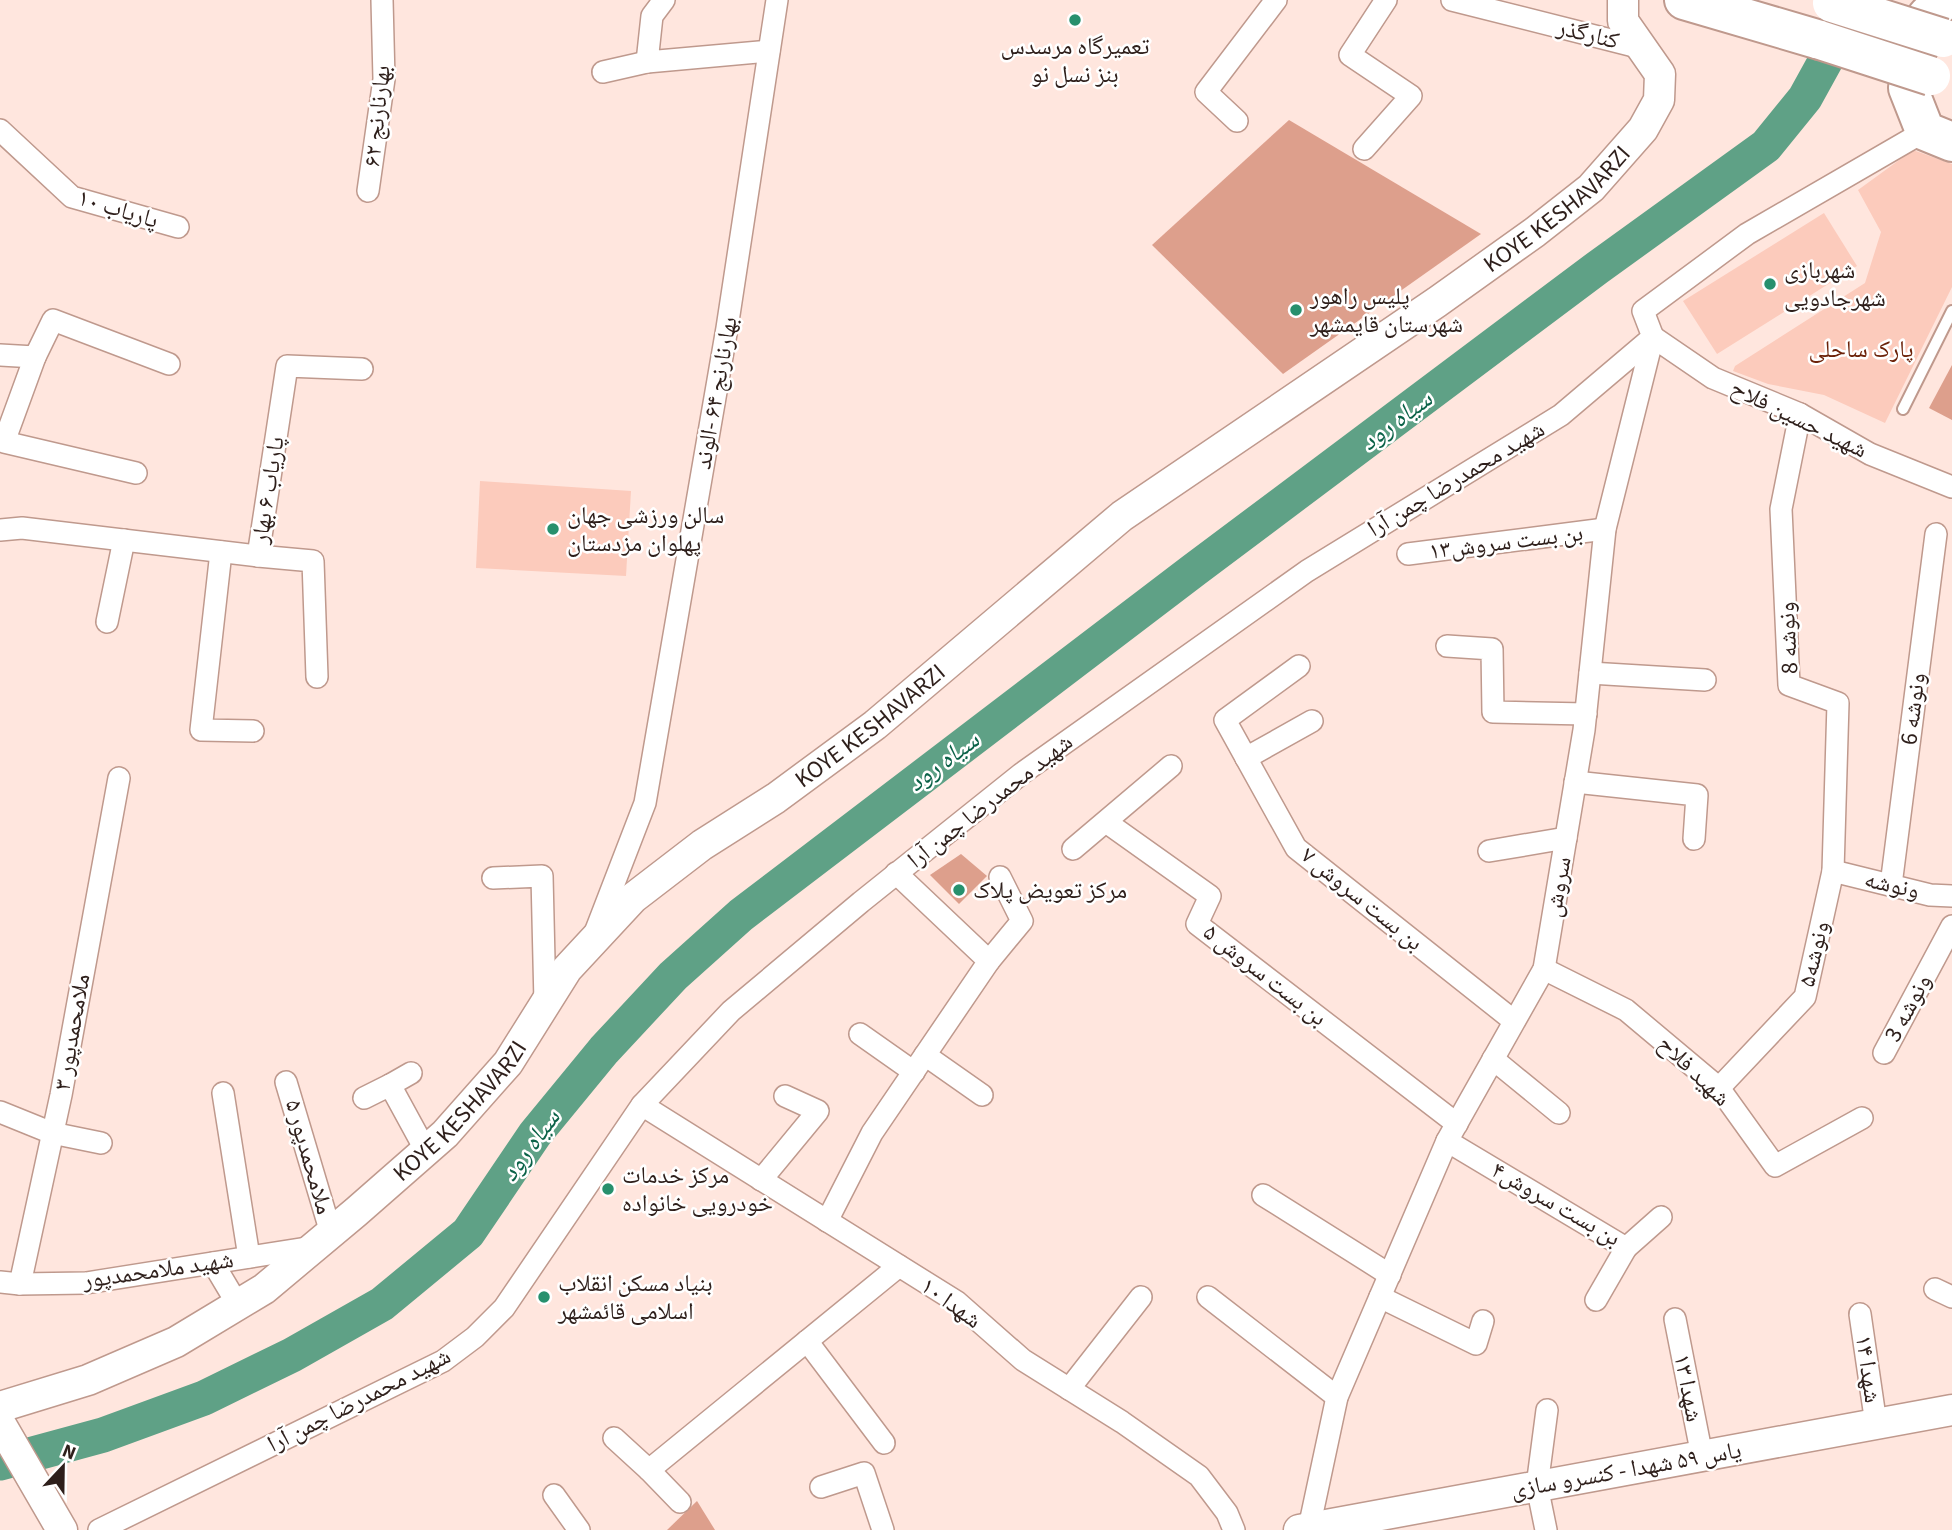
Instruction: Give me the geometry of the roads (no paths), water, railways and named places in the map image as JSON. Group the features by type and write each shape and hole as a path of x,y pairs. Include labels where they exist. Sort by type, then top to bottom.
{"highway":[{"path":"1685,0 1942,80"},
{"path":"1938,136 1908,88 1913,49 1927,16 1944,0"},
{"path":"1827,2 1947,40"}],"street":[{"name":"بهارنارنج ۶۲","path":"368,191 384,79 382,0"},
{"path":"647,62 652,16 664,0"},
{"name":"بهارنارنج ۶۴ -الوند","path":"592,943 645,803 727,328 777,0"},
{"path":"1237,121 1206,92 1276,0"},
{"path":"1364,149 1411,96 1350,55 1386,0"},
{"name":"کنارگذر","path":"1452,0 1642,48"},
{"name":"KOYE KESHAVARZI","path":"0,1406 88,1380 176,1342 264,1289 445,1134 508,1063 567,969 633,898 702,845 776,798 875,724 1122,516 1446,295 1535,232 1591,188 1643,129 1659,100 1660,74 1623,21 1623,0"},
{"path":"603,72 647,62 769,51"},
{"name":"پاریاب ۱۰","path":"0,130 72,197 178,227"},
{"path":"1653,337 1643,311 1747,234 1938,136"},
{"path":"136,473 4,442 34,357 53,320 169,364"},
{"name":"شهید حسین فلاح","path":"1653,337 1713,378 1800,414 1870,454 1952,487"},
{"name":"سروش","path":"1304,1529 1337,1397 1452,1133 1544,970 1586,714 1605,529 1653,337"},
{"name":"شهید محمدرضا چمن آرا","path":"99,1530 443,1361 475,1337 504,1308 642,1105 731,1011 896,873 1021,774 1307,571 1561,415 1653,337"},
{"path":"0,355 34,357"},
{"name":"پاریاب ۶ بهار","path":"0,530 22,528 258,556 287,366 362,369"},
{"name":"ونوشه 8","path":"1800,414 1781,509 1789,685 1838,703 1833,871"},
{"name":"بن بست سروش۱۳","path":"1408,554 1605,529"},
{"name":"ونوشه 6","path":"1891,885 1936,534"},
{"path":"107,622 124,540"},
{"path":"221,552 201,730 253,731"},
{"path":"258,556 313,561 317,677"},
{"path":"1447,646 1492,649 1493,712 1586,714"},
{"name":"بن بست سروش ۷","path":"1299,666 1225,720 1296,848 1514,1021"},
{"path":"1590,673 1705,680"},
{"path":"1247,758 1312,721"},
{"path":"1073,849 1171,766"},
{"name":"ملامحمدپور ۳","path":"10,1283 52,1133 119,778"},
{"path":"1575,782 1697,795 1694,839"},
{"name":"بن بست سروش ۵","path":"1105,822 1210,896 1197,924 1452,1133"},
{"path":"1489,851 1566,838"},
{"name":"ونوشه","path":"1833,871 1930,895 1952,895"},
{"name":"ونوشه۵","path":"1719,1088 1805,997 1833,871"},
{"path":"896,873 989,961"},
{"path":"493,878 542,876 545,1003"},
{"path":"827,1221 872,1133 989,961 1022,920 1000,877"},
{"name":"ونوشه 3","path":"1884,1053 1952,926"},
{"name":"شهید فلاح","path":"1544,970 1626,1010 1719,1088 1775,1166 1862,1118"},
{"path":"860,1034 982,1095"},
{"path":"1493,1059 1559,1113"},
{"path":"363,1098 411,1073"},
{"name":"ملامحمدپور ۵","path":"286,1082 323,1240"},
{"path":"390,1084 426,1151"},
{"path":"223,1093 249,1257"},
{"path":"761,1180 818,1111 785,1096"},
{"name":"شهدا ۱۰","path":"642,1105 957,1302 1023,1360 1122,1422 1199,1476 1227,1513 1234,1530"},
{"path":"0,1112 52,1133 101,1143"},
{"name":"بن بست سروش۴","path":"1452,1133 1626,1248 1661,1217"},
{"path":"1263,1195 1390,1275"},
{"name":"شهید ملامحمدپور","path":"10,1283 86,1283 249,1257 323,1240"},
{"path":"1596,1300 1626,1248"},
{"path":"213,1263 238,1305"},
{"path":"649,1469 899,1266"},
{"path":"1069,1389 1141,1297"},
{"path":"1208,1297 1337,1397"},
{"path":"1380,1297 1476,1344 1483,1321"},
{"name":"شهدا ۱۴","path":"1860,1314 1877,1424"},
{"name":"شهدا ۱۳","path":"1675,1320 1702,1456"},
{"path":"807,1341 884,1443"},
{"path":"1546,1530 1537,1486 1547,1410"},
{"name":"یاس ۵۹ شهدا - کنسرو سازی","path":"1304,1529 1952,1410"},
{"path":"0,1423 60,1526"},
{"path":"614,1438 649,1469 680,1502"},
{"path":"821,1487 864,1473 883,1530"},
{"path":"554,1495 579,1530"}],"lane":[{"path":"1903,410 1952,311"}],"waterway":[{"name":"سیاه رود","path":"0,1463 103,1435 204,1398 292,1355 382,1304 468,1233 535,1134 604,1050 673,976 741,915 1194,570 1597,268 1766,146 1805,98 1848,20"}],"place":[{"name":"تعمیرگاه مرسدس بنز نسل نو","path":"1075,20"},
{"name":"شهربازی شهرجادویی","path":"1770,284"},
{"name":"پلیس راهور شهرستان قایمشهر","path":"1296,310"},
{"name":"سالن ورزشی جهان پهلوان مزدستان","path":"553,529"},
{"name":"مرکز تعویض پلاک","path":"959,890"},
{"name":"مرکز خدمات خودرویی خانواده","path":"608,1189"},
{"name":"بنیاد مسکن انقلاب اسلامی قائمشهر","path":"544,1297"}],"park label":[{"name":"پارک ساحلی","path":"1861,349"}]}
